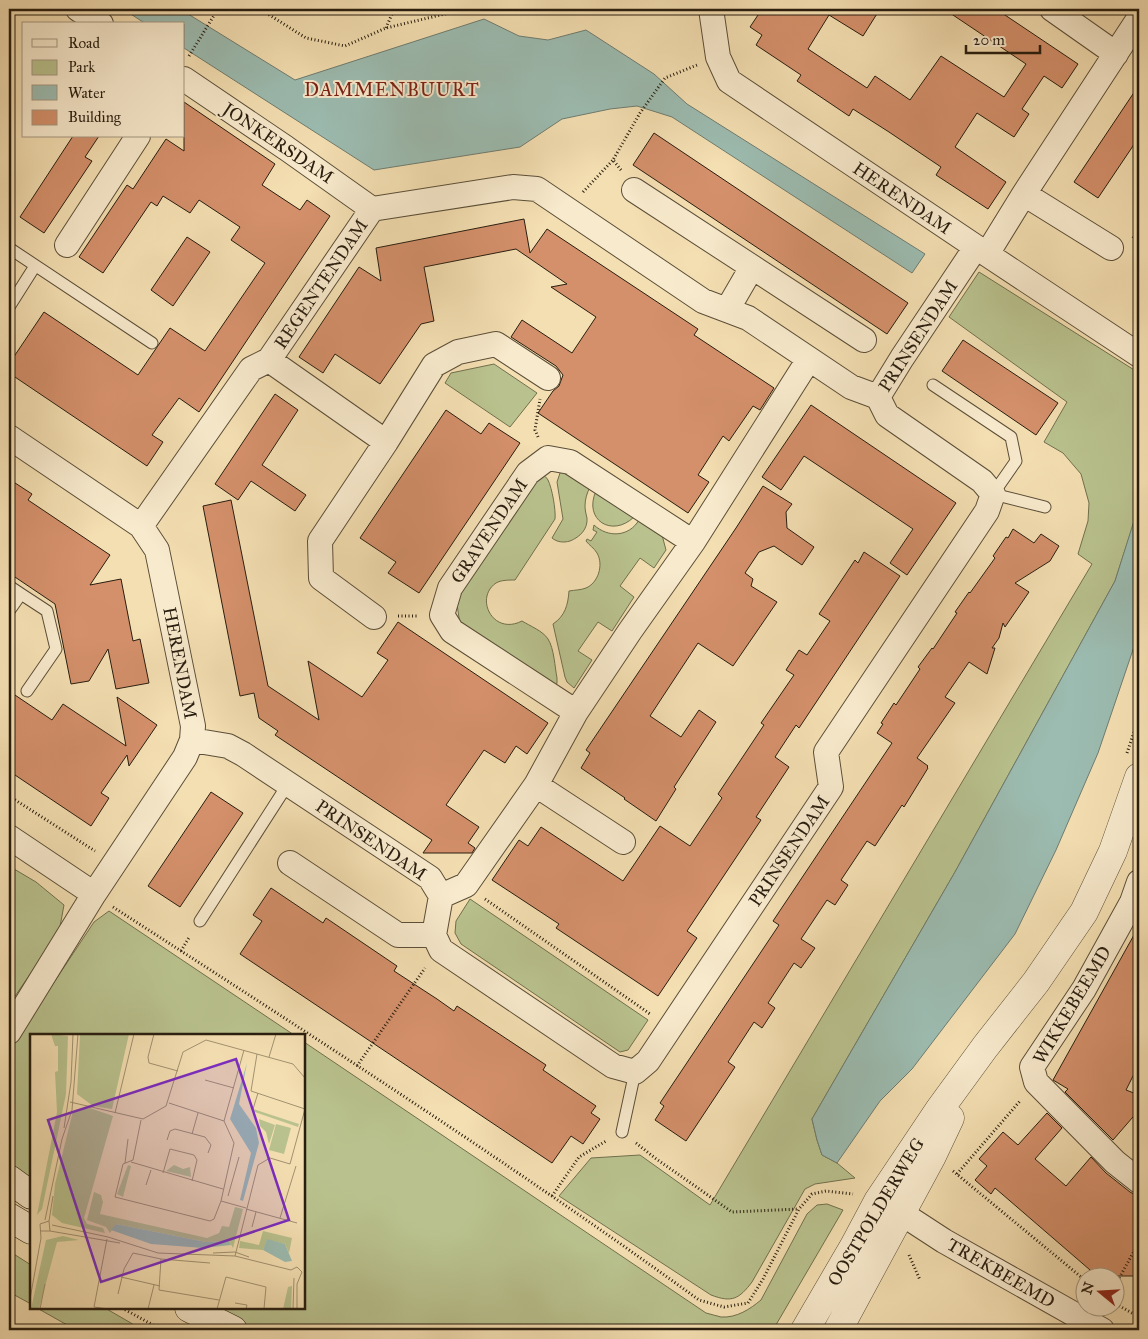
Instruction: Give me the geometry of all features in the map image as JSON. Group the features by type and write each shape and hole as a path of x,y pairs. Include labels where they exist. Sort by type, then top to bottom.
{"street":[{"path":"78,9 97,22"},
{"name":"HERENDAM","path":"711,9 718,57 729,81 1139,355"},
{"path":"1052,9 1116,54"},
{"name":"PRINSENDAM","path":"635,1072 648,1061 832,787 826,752 987,511 993,494 982,481 887,415 878,397 902,358 1024,194 1139,18"},
{"name":"JONKERSDAM","path":"185,69 286,148 372,208"},
{"path":"67,245 137,138"},
{"name":"REGENTENDAM","path":"141,526 250,369 269,360 372,208 514,188 537,189 703,301 748,318 851,387 878,397"},
{"path":"634,190 864,340"},
{"path":"1024,194 1110,248"},
{"path":"727,310 752,267"},
{"path":"374,617 321,578 320,541 386,442 434,365 458,352 496,344 548,378"},
{"path":"442,896 466,885 536,785 576,712 693,542 809,359"},
{"path":"269,360 386,442"},
{"name":"HERENDAM","path":"9,437 141,526 157,550 192,726 192,740 185,757 94,894 9,1032"},
{"path":"548,458 570,462 693,542"},
{"name":"GRAVENDAM","path":"442,615 450,588 528,472 548,458"},
{"path":"442,615 452,631 576,712"},
{"name":"PRINSENDAM","path":"192,740 228,746 243,754 430,878 442,896 434,935"},
{"name":"OOSTPOLDERWEG","path":"804,1330 938,1110 1036,982 1084,912 1113,851 1139,777"},
{"path":"536,785 622,842"},
{"path":"9,837 94,894"},
{"path":"290,864 398,935 434,935 441,950 613,1066 635,1072"},
{"name":"WIKKEBEEMD","path":"1137,896 1084,989 1032,1067 1036,1082 1114,1162 1139,1181"},
{"name":"OOSTPOLDERWEG","path":"838,1330 876,1258 880,1203 932,1156 985,1047"},
{"path":"9,1179 30,1194"},
{"name":"TREKBEEMD","path":"880,1203 1102,1330"},
{"path":"9,1217 30,1229"},
{"path":"191,1309 233,1330"}],"lane":[{"path":"9,248 152,343"},
{"path":"9,307 35,266"},
{"name":"PRINSENDAM","path":"933,385 1011,437 1016,461 993,494"},
{"path":"993,494 1045,507"},
{"path":"9,586 47,611 56,648 27,690"},
{"path":"9,611 21,594"},
{"path":"200,921 288,784"},
{"path":"622,1132 635,1072"}],"path":[{"path":"185,69 218,9"},
{"path":"260,9 306,38 345,46 386,28 463,9"},
{"path":"386,28 394,9"},
{"path":"566,208 613,160 640,113 665,78 718,57"},
{"path":"613,160 634,190"},
{"path":"548,378 538,405 535,430 548,458"},
{"path":"374,617 442,615"},
{"path":"9,796 114,863"},
{"path":"466,885 670,1028"},
{"path":"94,894 552,1196 699,1300 724,1307 748,1303 764,1279 799,1209 812,1194 826,1191 880,1203"},
{"path":"357,1066 432,958 434,935"},
{"path":"957,1174 1036,1082"},
{"path":"552,1196 579,1156 622,1132 655,1158 732,1212 799,1209"},
{"path":"932,1156 957,1174 1076,1274"},
{"path":"1126,1266 1139,1242"},
{"path":"124,1309 162,1330"},
{"path":"1126,1310 1139,1317"}],"green space":[{"path":"979,272 1139,373 1139,505 1115,581 955,872 812,1119 822,1155 837,1163 855,1178 815,1184 805,1189 752,1282 739,1296 724,1299 711,1295 559,1196 591,1158 640,1155 710,1205 1092,564 1078,554 1088,521 1089,503 1081,474 1063,453 1044,442 1067,402 949,317"},
{"path":"494,364 537,393 510,427 445,383 451,373"},
{"path":"561,470 590,487 585,501 587,522 585,529 577,537 565,542 552,538 563,519 557,482"},
{"path":"541,474 547,479 551,488 555,519 515,580 498,582 490,590 487,597 487,606 495,620 503,624 522,621 546,636 552,647 554,658 557,678 555,688 460,624 456,598"},
{"path":"596,491 634,517 626,523 617,526 609,526 602,523 593,510"},
{"path":"639,520 662,535 666,550 654,568 640,558 620,586 634,597 612,631 598,622 578,651 592,660 574,688 567,682 565,677 553,624 565,610 569,591 584,589 590,586 597,578 600,568 599,558 596,551 586,541 587,539 591,541 597,532 593,530 594,525 606,532 618,534 630,530"},
{"path":"9,866 36,882 64,905 59,932 9,1005"},
{"path":"470,899 648,1020 628,1050 620,1052 461,944 455,933 456,921"},
{"path":"109,911 293,1034 30,1034 30,1183 9,1168 9,1063 11,1047 94,922"},
{"path":"305,1043 706,1313 727,1317 748,1310 761,1300 807,1214 817,1205 827,1204 843,1210 773,1330 253,1330 218,1309 305,1309"},
{"path":"9,1251 30,1264 30,1303 9,1292"},
{"path":"39,1309 107,1309 143,1330 76,1330"}],"water":[{"path":"123,9 180,9 295,80 484,19 519,36 548,40 586,30 654,74 687,104 925,254 912,273 672,117 637,106 610,109 562,119 520,147 374,170 185,49 185,22 143,22"},
{"path":"1139,505 1139,632 1098,753 1056,850 1015,934 912,1069 880,1101 837,1163 822,1155 812,1119 955,872 1115,581"}],"building":[{"path":"762,9 880,9 863,36 829,15 808,49 867,88 875,76 910,100 941,56 1004,97 1026,64 944,9 996,9 1078,64 1062,88 1044,76 1022,109 1029,114 1014,137 977,113 955,147 1006,182 988,209 936,175 941,167 853,109 849,116 797,81 801,75 756,45 762,35 750,27"},
{"path":"1139,85 1139,137 1098,198 1074,182"},
{"path":"185,103 275,164 262,185 300,210 307,200 330,216 199,412 179,398 152,435 163,442 147,466 9,373 9,364 44,312 138,375 170,328 205,351 265,263 231,240 240,227 199,200 190,213 163,196 157,206 151,202 103,273 79,257 127,185 133,189 166,139 184,151"},
{"path":"654,133 908,303 887,334 633,165"},
{"path":"72,138 98,138 85,157 92,161 44,233 20,217"},
{"path":"524,219 530,253 547,229 698,329 694,335 774,388 760,410 753,406 729,441 723,436 698,475 709,482 688,513 538,413 553,391 559,386 563,375 556,366 511,337 522,320 572,353 596,317 551,287 567,284 516,249 424,267 434,321 421,324 380,384 335,354 323,373 299,357 359,267 381,281 376,248"},
{"path":"187,237 210,252 173,306 151,290"},
{"path":"963,340 1058,403 1036,435 942,371"},
{"path":"275,394 298,410 262,465 306,495 295,511 251,481 238,500 215,484"},
{"path":"811,405 956,503 907,575 890,563 913,529 804,456 781,490 762,477"},
{"path":"446,410 481,434 489,423 520,443 419,593 388,573 396,562 360,538"},
{"path":"9,479 32,494 28,500 110,555 90,585 121,579 133,641 140,639 149,683 116,689 108,649 89,681 71,684 55,604 9,573"},
{"path":"763,486 792,504 786,512 787,528 814,547 802,565 774,546 759,552 745,573 753,579 751,586 777,602 733,666 698,643 650,716 681,737 699,710 716,722 674,787 676,789 656,821 581,768 590,753 586,750"},
{"path":"231,500 268,686 319,720 308,661 362,697 388,660 377,653 398,622 548,723 527,754 516,746 505,763 484,750 446,805 479,827 468,843 475,848 472,853 423,853 432,840 275,735 278,731 259,718 254,693 240,696 203,506"},
{"path":"1013,529 1034,543 1041,534 1059,546 1050,561 1015,583 1029,592 1005,627 1003,623 999,638 992,648 995,648 987,674 969,662 945,697 955,703 917,758 928,768 904,807 902,805 875,846 867,841 841,880 848,885 835,905 827,900 801,939 815,948 801,968 794,963 768,1003 775,1008 762,1028 754,1022 728,1062 735,1067 686,1141 655,1120 664,1106 660,1103 779,925 773,921 892,743 877,733 883,724 881,723 894,703 896,705 920,669 918,667 933,649 957,613 955,612 995,558 993,556"},
{"path":"864,552 900,576 799,728 796,725 775,757 789,767 756,817 761,820 687,931 697,938 658,996 556,928 559,924 492,880 519,840 528,846 541,827 623,881 660,826 690,846 722,798 718,794 764,725 761,723 794,675 786,670 799,650 807,655 830,621 819,614 855,560 858,563"},
{"path":"9,691 52,720 63,704 126,746 117,697 157,725 129,766 127,755 101,793 109,798 91,826 9,771"},
{"path":"211,792 243,813 180,907 148,886"},
{"path":"271,888 323,923 326,918 397,966 394,971 454,1011 457,1006 546,1065 543,1070 596,1106 591,1113 600,1119 583,1144 571,1136 552,1163 240,954 262,921 253,915"},
{"path":"1139,926 1139,1064 1126,1090 1139,1095 1139,1110 1113,1140 1065,1092 1068,1089 1053,1080"},
{"path":"1047,1113 1062,1128 1035,1159 1066,1186 1091,1157 1106,1173 1139,1197 1139,1276 1126,1276 1126,1266 1085,1266 995,1188 991,1194 975,1180 987,1166 979,1159 1003,1132 1018,1145"}],"district":[{"name":"DAMMENBUURT","path":"392,89"}]}
